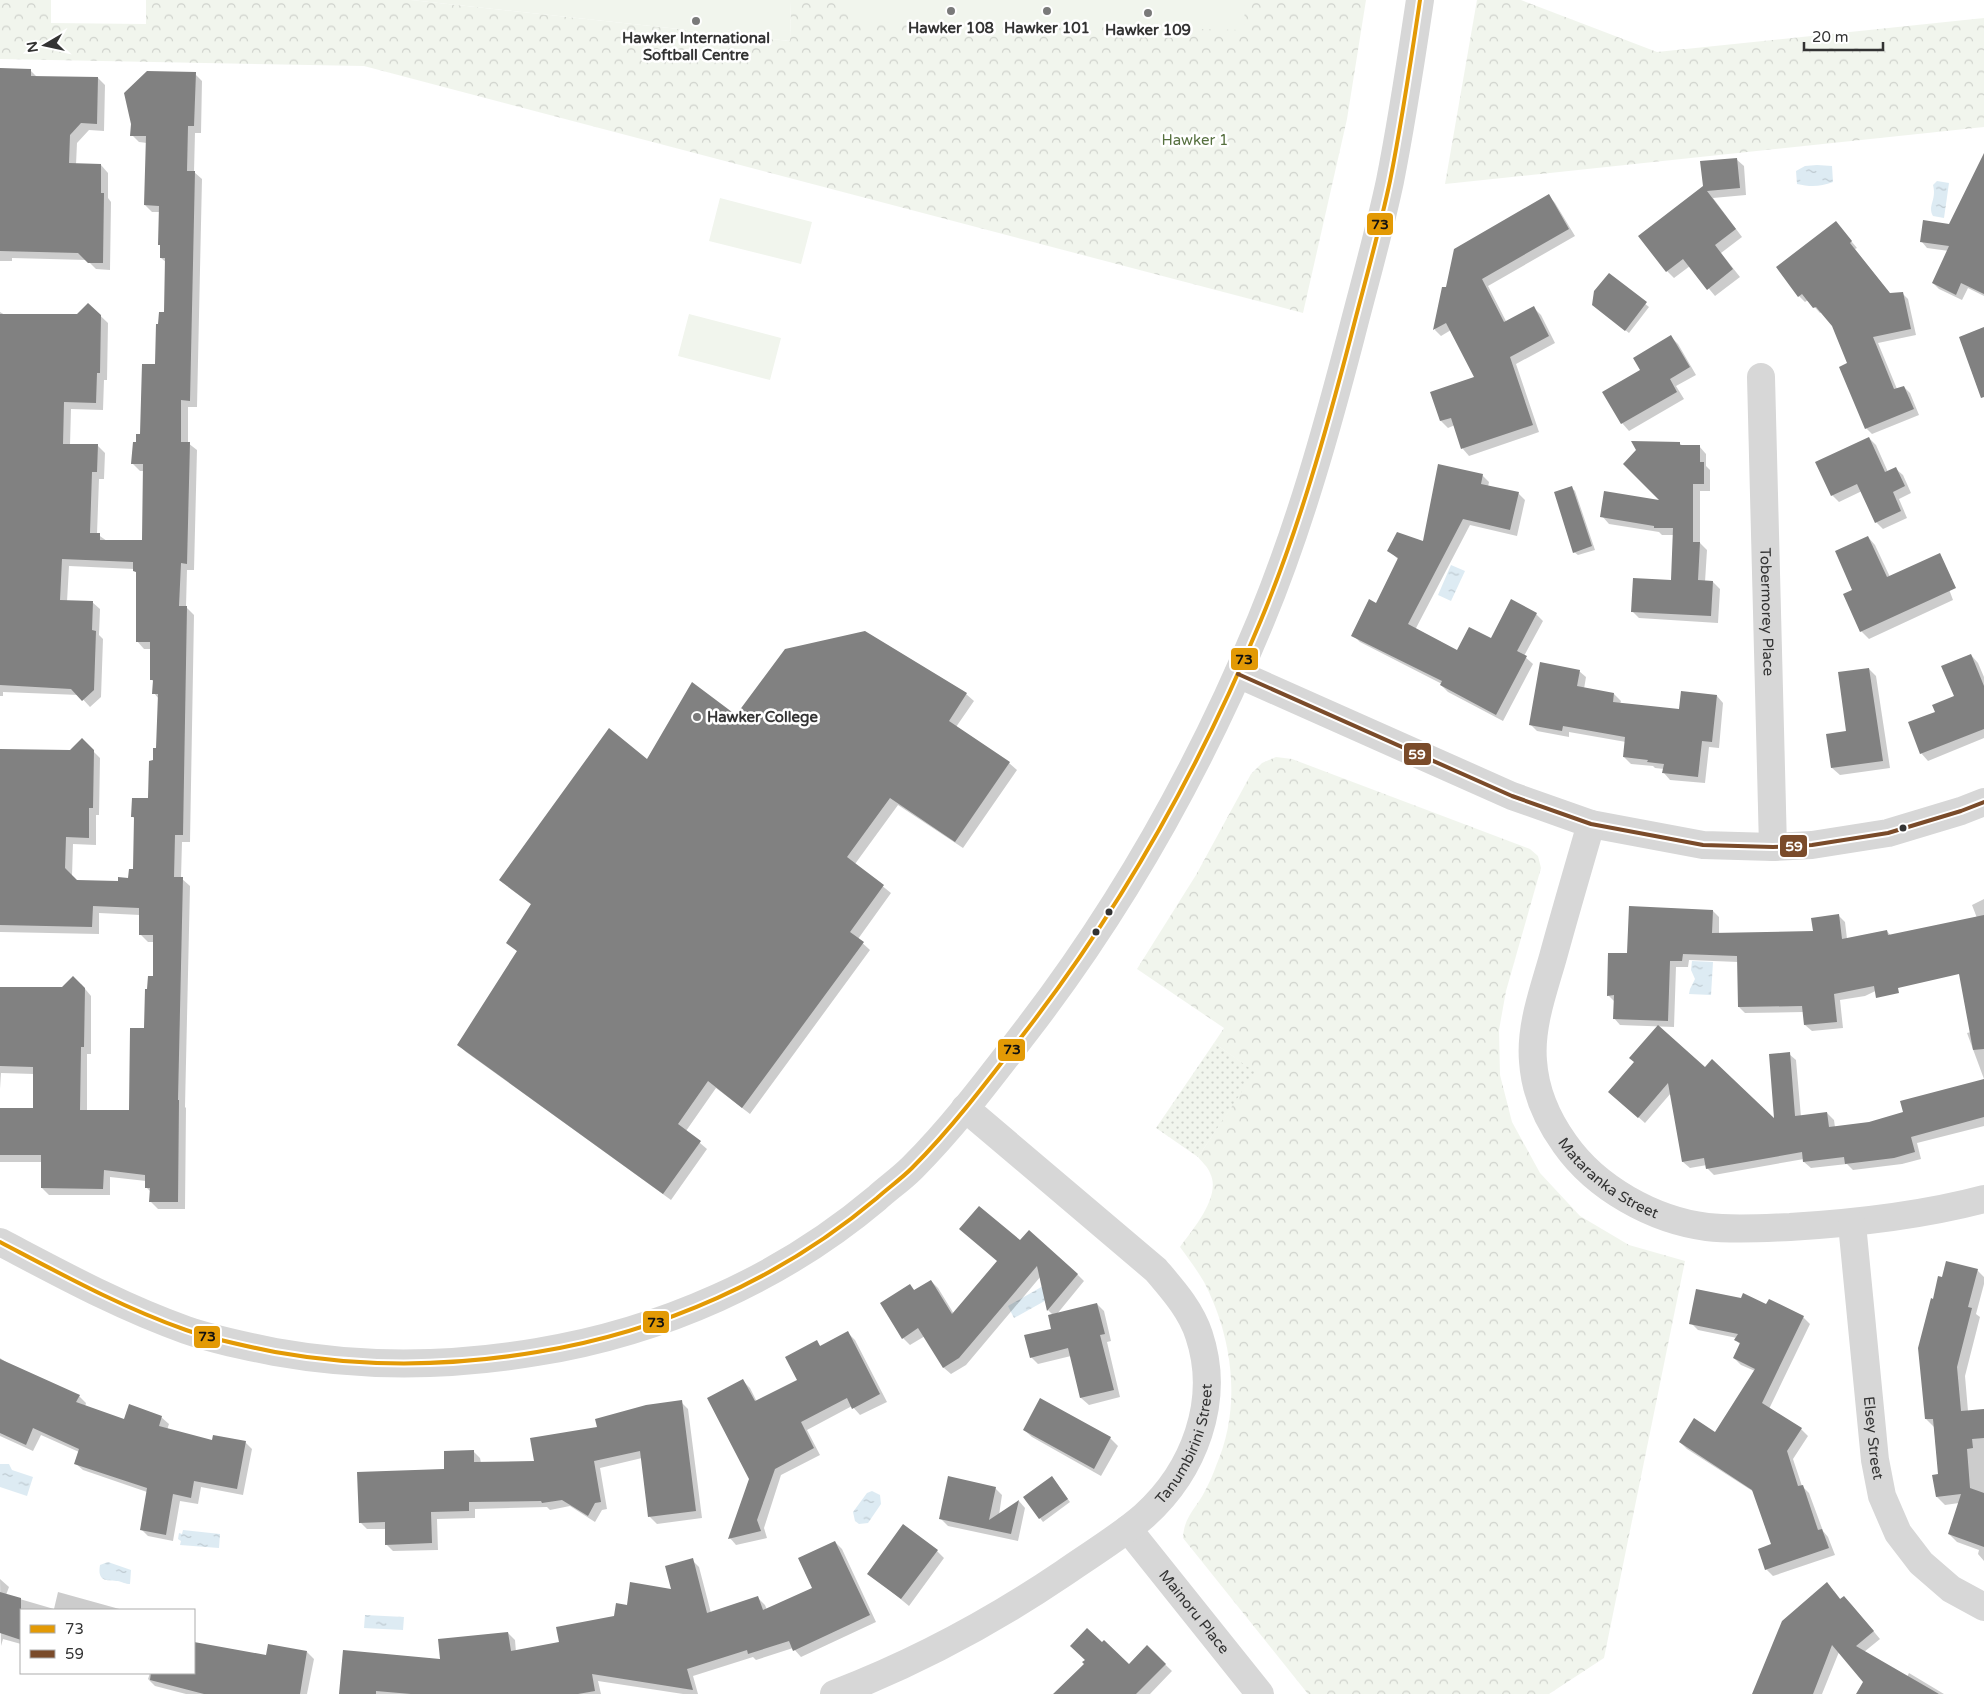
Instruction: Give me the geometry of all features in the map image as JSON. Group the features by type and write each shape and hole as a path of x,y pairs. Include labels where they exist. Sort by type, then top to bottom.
{"street":[{"path":"0,1242 108,1299 185,1330 226,1342 310,1359 353,1363 441,1364 485,1361 572,1347 657,1323 738,1289 770,1272 847,1223 911,1169 965,1108 1056,992 1100,928 1175,801 1238,674 1262,618 1303,505 1331,412 1389,185 1420,0"},
{"name":"Tobermorey Place","path":"1761,377 1773,847"},
{"path":"1238,674 1512,796 1591,824 1704,845 1773,847 1812,845 1888,833 1961,812 1984,802"},
{"name":"Mataranka Street","path":"1591,824 1542,996 1533,1040 1533,1062 1542,1104 1551,1124 1577,1161 1613,1192 1657,1214 1707,1227 1755,1228 1852,1224 1952,1208 1984,1200"},
{"name":"Tanumbirini Street","path":"834,1694 909,1661 975,1627 1038,1590 1128,1529 1145,1515 1174,1484 1194,1448 1206,1411 1207,1372 1199,1335 1182,1300 1156,1270 965,1108"},
{"name":"Elsey Street","path":"1852,1224 1875,1460 1882,1496 1898,1533 1921,1563 1951,1589 1984,1607"},
{"name":"Mainoru Place","path":"1128,1529 1260,1694"}],"green space":[{"name":"Hawker 1","path":"0,0 51,0 51,23 146,24 146,0 411,0 790,41 791,0 1366,0 1347,119 1303,313 364,66 0,59"},
{"name":"Hawker International Softball Centre","path":"411,0 791,0 790,41"},
{"name":"Hawker 101","path":"849,0 1245,0 1244,30 849,22"},
{"path":"1477,0 1521,0 1657,52 1984,18 1984,127 1445,184"},
{"path":"720,198 812,222 801,264 709,241"},
{"path":"689,314 781,338 770,380 678,356"},
{"path":"1276,757 1292,759 1530,849 1538,856 1541,868 1506,991 1499,1030 1500,1075 1512,1122 1540,1173 1580,1216 1629,1245 1685,1261 1604,1658 1549,1694 1308,1694 1183,1538 1188,1518 1202,1497 1214,1473 1224,1443 1229,1420 1231,1373 1222,1326 1214,1304 1204,1282 1180,1247 1204,1212 1212,1192 1213,1182 1210,1173 1198,1157 1255,1072 1214,1043 1224,1028 1137,969 1196,875 1251,774 1262,763"},
{"path":"1214,1043 1256,1072 1198,1157 1156,1128"}],"water":[{"path":"1805,166 1832,166 1833,182 1815,186 1797,184 1796,171"},
{"path":"1937,181 1949,183 1944,218 1933,216 1931,212 1934,195 1933,185"},
{"path":"1451,565 1465,571 1451,601 1438,595"},
{"path":"1692,961 1713,962 1711,995 1689,994 1695,979 1691,970"},
{"path":"1043,1286 1050,1298 1014,1318 1008,1306"},
{"path":"0,1464 9,1464 12,1470 33,1477 27,1496 0,1487"},
{"path":"872,1491 880,1495 881,1504 868,1523 859,1524 855,1521 853,1512 867,1493"},
{"path":"183,1530 220,1534 219,1548 180,1545 179,1533 182,1534"},
{"path":"108,1562 131,1570 130,1584 107,1580 101,1577 100,1565"},
{"path":"365,1615 404,1617 403,1630 364,1628"}],"building":[{"path":"0,68 31,69 31,76 98,77 97,124 81,123 70,135 69,163 101,164 101,193 104,193 103,263 88,263 78,253 0,251"},
{"path":"147,71 196,72 194,126 188,126 187,171 195,171 190,401 181,400 181,442 190,442 187,564 181,563 179,606 187,606 183,835 175,835 174,877 183,877 178,1100 178,1202 149,1202 150,1188 145,1188 145,1175 104,1170 103,1189 41,1188 41,1155 0,1155 0,1108 33,1108 33,1067 0,1066 0,987 62,987 73,976 85,988 84,1047 81,1047 80,1110 129,1110 130,1028 144,1028 145,989 147,989 148,976 153,976 153,935 139,935 139,908 93,906 92,927 0,925 0,749 70,750 82,738 94,750 93,808 89,808 89,838 66,837 65,868 77,880 118,881 118,877 128,878 129,869 133,869 134,817 131,817 132,798 148,798 149,761 153,760 153,748 156,748 158,694 152,694 153,680 150,680 150,642 136,642 136,572 133,571 133,562 62,559 60,600 93,601 92,630 96,631 94,690 82,701 71,689 0,685 0,314 77,314 88,303 101,315 100,373 97,373 96,403 64,402 63,444 98,444 97,472 92,472 90,533 100,533 100,540 142,540 143,464 131,464 133,442 136,442 136,434 140,434 142,364 155,364 156,324 158,324 159,312 164,312 165,258 160,258 160,245 158,245 159,206 144,205 146,136 130,136 131,124 124,93"},
{"path":"1984,153 1984,294 1961,283 1956,295 1932,283 1949,246 1920,242 1923,220 1949,224"},
{"path":"1737,158 1740,188 1707,191 1736,229 1715,245 1733,269 1707,290 1683,259 1666,272 1638,236 1703,186 1700,161"},
{"path":"1549,194 1569,229 1482,279 1504,322 1534,306 1549,336 1510,357 1533,425 1461,449 1451,418 1440,421 1430,392 1474,377 1446,323 1433,330 1442,287 1446,287 1454,249"},
{"path":"1836,221 1852,241 1850,243 1890,293 1903,292 1911,329 1873,337 1894,389 1904,386 1914,409 1865,429 1839,367 1847,363 1832,326 1816,307 1813,308 1802,294 1798,297 1776,267"},
{"path":"1609,273 1647,302 1625,331 1592,305 1594,291"},
{"path":"1984,327 1984,397 1981,398 1959,337"},
{"path":"1671,335 1690,367 1670,379 1677,392 1621,424 1602,392 1640,370 1633,358"},
{"path":"1869,437 1885,472 1896,467 1905,486 1893,492 1901,511 1875,523 1857,484 1831,496 1815,462"},
{"path":"1631,441 1680,442 1680,445 1700,445 1700,462 1704,462 1704,484 1693,484 1693,542 1700,542 1698,580 1713,581 1711,616 1631,612 1633,578 1671,580 1673,528 1654,528 1654,526 1600,517 1604,491 1659,500 1623,464 1636,450"},
{"path":"1438,464 1483,474 1481,484 1519,492 1510,530 1463,519 1408,624 1457,650 1469,627 1491,638 1511,599 1537,613 1517,651 1527,656 1496,715 1440,685 1442,681 1351,636 1369,599 1376,603 1398,558 1387,551 1397,532 1423,541"},
{"path":"1572,486 1592,546 1573,553 1554,492"},
{"path":"1868,536 1887,577 1940,553 1956,588 1860,632 1843,594 1852,590 1835,551"},
{"path":"865,631 967,693 949,721 1010,762 955,842 890,798 847,857 884,885 850,932 864,942 742,1108 708,1081 678,1124 701,1141 663,1194 457,1045 517,951 506,943 531,904 499,880 609,728 647,759 692,682 736,715 785,649"},
{"path":"1971,654 1984,686 1984,729 1920,754 1908,722 1935,712 1932,705 1954,696 1941,666"},
{"path":"1540,662 1580,670 1577,686 1614,693 1613,702 1679,709 1681,691 1717,695 1712,742 1702,741 1698,777 1662,773 1664,764 1623,757 1625,737 1563,726 1562,731 1529,725"},
{"path":"1869,668 1883,761 1831,768 1826,734 1846,731 1838,672"},
{"path":"1629,906 1713,910 1712,933 1813,931 1811,918 1839,914 1842,939 1887,930 1888,935 1984,915 1984,1049 1973,1050 1959,974 1898,988 1899,993 1876,998 1874,986 1834,994 1837,1022 1804,1025 1802,1006 1738,1007 1737,956 1683,954 1682,961 1670,961 1668,1021 1613,1019 1614,995 1607,996 1608,953 1627,953"},
{"path":"1658,1025 1705,1067 1712,1059 1774,1118 1769,1054 1790,1052 1795,1116 1827,1112 1829,1127 1869,1122 1903,1112 1900,1101 1984,1079 1984,1117 1911,1137 1915,1152 1894,1158 1845,1164 1844,1157 1803,1162 1802,1152 1706,1169 1704,1158 1682,1162 1668,1083 1638,1118 1608,1092 1634,1062 1629,1058"},
{"path":"979,1206 1020,1240 1029,1230 1078,1274 1047,1311 1037,1266 959,1358 943,1368 918,1328 902,1339 880,1303 910,1284 914,1290 931,1280 952,1314 997,1261 959,1229"},
{"path":"1946,1261 1978,1269 1968,1307 1972,1308 1957,1367 1961,1411 1984,1409 1984,1438 1972,1439 1973,1448 1967,1449 1970,1488 1984,1493 1984,1547 1948,1534 1961,1494 1936,1497 1932,1475 1938,1474 1933,1419 1925,1419 1918,1348 1938,1276 1942,1277"},
{"path":"1696,1289 1741,1298 1743,1293 1766,1304 1769,1299 1804,1316 1762,1403 1802,1428 1787,1451 1798,1486 1803,1485 1818,1530 1822,1529 1829,1548 1765,1570 1758,1549 1771,1544 1752,1490 1679,1442 1694,1418 1715,1432 1755,1369 1733,1358 1740,1343 1734,1340 1738,1334 1689,1324"},
{"path":"1097,1303 1105,1334 1100,1335 1114,1390 1080,1398 1068,1348 1030,1358 1024,1335 1051,1329 1048,1315"},
{"path":"848,1331 880,1394 852,1409 847,1398 801,1422 814,1448 775,1469 757,1520 761,1531 728,1539 749,1479 707,1398 743,1379 755,1401 797,1380 785,1357 817,1340 820,1346"},
{"path":"0,1359 80,1395 76,1402 124,1419 129,1404 162,1416 159,1426 212,1440 213,1435 246,1441 237,1489 194,1481 191,1498 173,1494 166,1535 140,1530 147,1488 74,1464 79,1449 33,1428 26,1445 0,1433"},
{"path":"1040,1398 1111,1437 1094,1469 1023,1430"},
{"path":"682,1400 696,1511 648,1517 640,1451 594,1461 601,1502 595,1503 588,1516 562,1500 542,1503 541,1501 469,1502 469,1511 431,1512 432,1543 385,1545 385,1522 359,1523 357,1472 444,1469 444,1451 474,1450 474,1462 534,1461 530,1438 597,1427 595,1419 646,1405"},
{"path":"948,1476 996,1487 989,1520 1019,1500 1011,1534 939,1519"},
{"path":"1052,1476 1068,1499 1039,1519 1023,1497"},
{"path":"903,1524 938,1550 901,1599 867,1574"},
{"path":"835,1541 870,1615 793,1651 789,1641 748,1654 747,1650 687,1669 693,1690 592,1674 595,1691 578,1694 411,1694 376,1691 376,1694 339,1694 343,1650 440,1659 438,1639 508,1632 511,1651 559,1642 556,1627 614,1616 616,1603 627,1605 630,1582 671,1589 665,1566 693,1558 707,1613 758,1596 763,1610 812,1588 798,1558"},
{"path":"1827,1582 1840,1599 1844,1596 1874,1631 1856,1646 1939,1694 1856,1694 1863,1682 1832,1645 1813,1694 1752,1694 1782,1621"},
{"path":"0,1592 21,1598 20,1640 0,1633"},
{"path":"1087,1628 1102,1642 1104,1640 1129,1664 1147,1645 1166,1664 1136,1694 1053,1694 1084,1664 1082,1662 1085,1660 1070,1646"},
{"path":"195,1642 266,1655 268,1644 307,1651 300,1694 204,1694 150,1680 151,1674 195,1674"}],"transit line":[{"name":"73","path":"0,1242 138,1311 186,1330 219,1340 275,1352 341,1361 406,1364 471,1361 537,1352 583,1343 629,1331 674,1316 718,1298 760,1277 801,1253 840,1227 903,1176 928,1152 987,1081 1064,980 1097,931 1128,882 1186,780 1238,674 1288,550 1322,444 1342,372 1390,181 1420,0"},
{"name":"59","path":"1238,674 1512,796 1591,824 1703,845 1773,847 1812,845 1888,833 1984,802"}],"place":[{"name":"Hawker 108","path":"951,11"},
{"name":"Hawker 101","path":"1047,11"},
{"name":"Hawker 109","path":"1148,13"},
{"name":"Hawker International Softball Centre","path":"696,21"},
{"name":"Hawker College","path":"697,717"}]}
